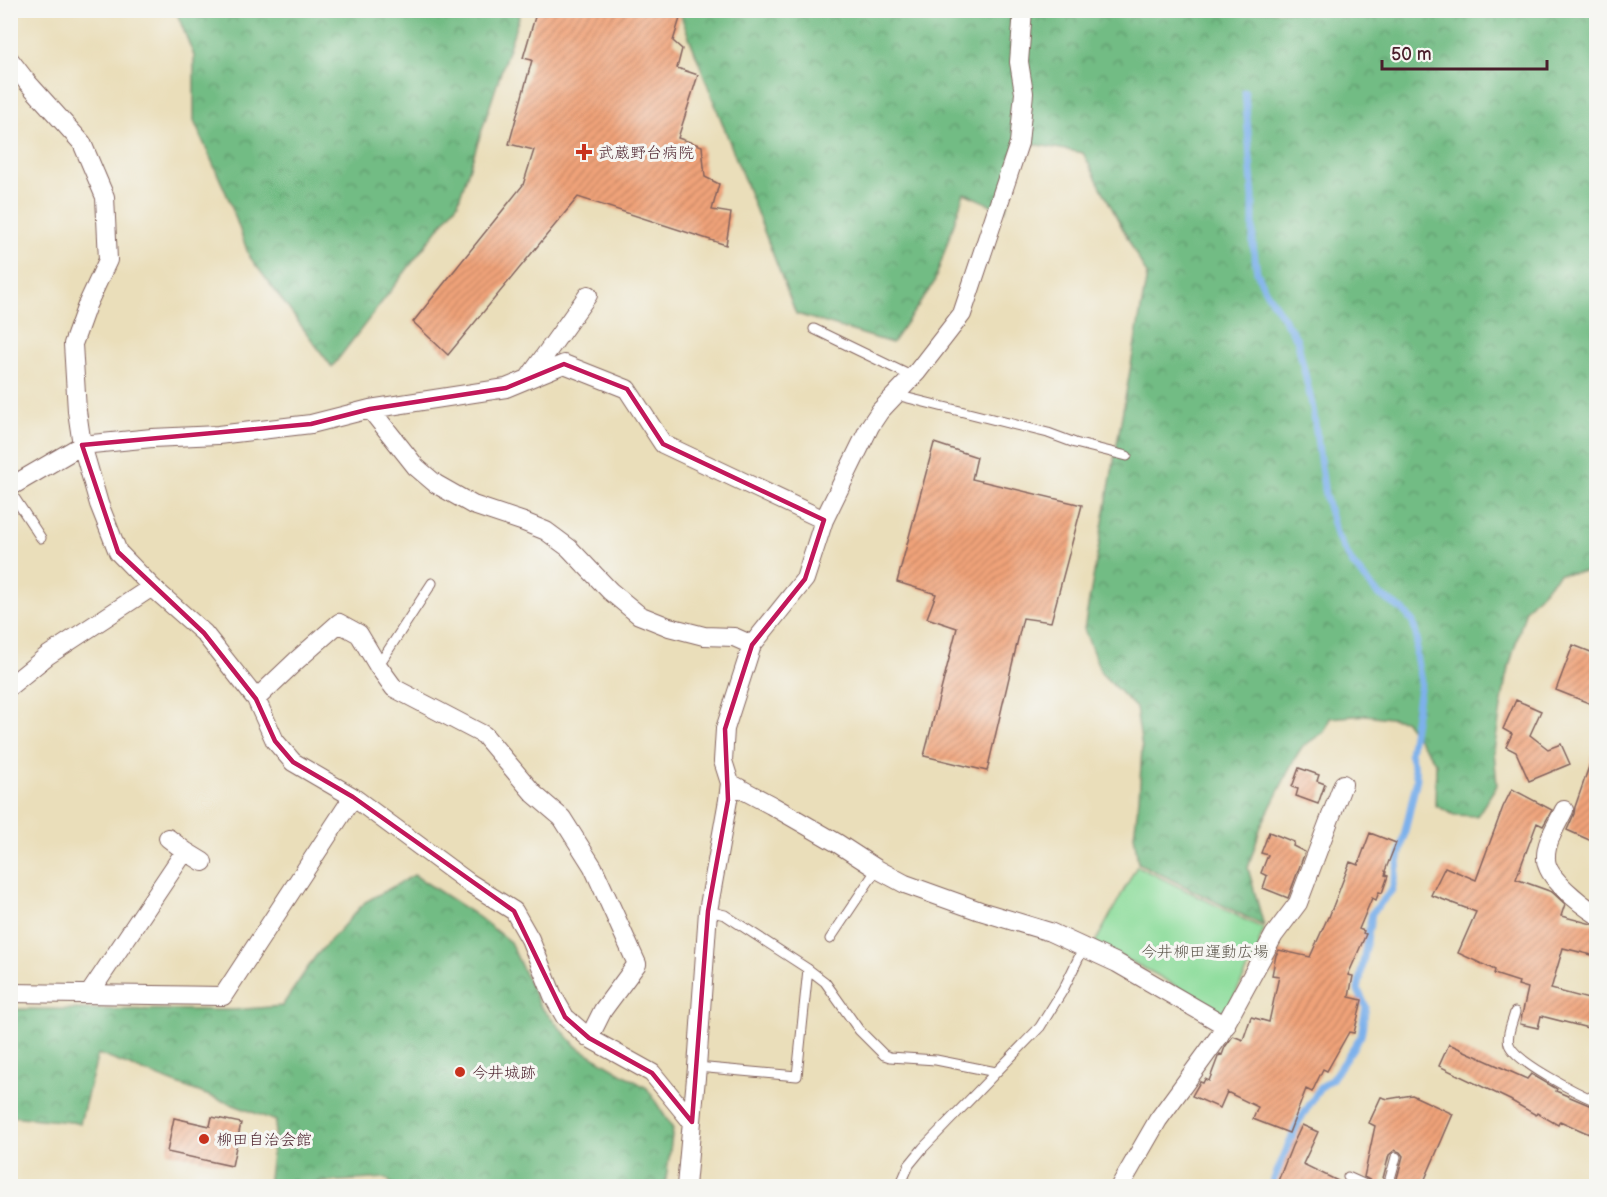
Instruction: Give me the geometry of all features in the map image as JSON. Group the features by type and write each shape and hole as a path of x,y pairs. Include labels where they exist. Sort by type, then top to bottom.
{"street":[{"path":"686,1186 708,911 730,783 723,761 725,729 752,645 805,579 824,520 870,426 880,411 913,377 962,314 1019,143 1024,93 1019,62 1023,10"},
{"path":"10,60 82,143 105,197 108,260 87,305 73,344 76,411 82,445 99,504 118,552 152,587 204,633 256,699 275,741 293,762 353,797 468,882 514,911 530,939 565,1017 589,1038 652,1073 692,1122"},
{"path":"530,377 588,295"},
{"path":"10,489 82,445 152,438 218,435 310,424 370,409 506,388 564,364 627,389 663,444 824,520"},
{"path":"370,409 416,467 436,484 473,504 546,531 569,548 610,591 639,615 669,627 704,636 734,638 752,645"},
{"path":"10,686 46,656 152,587"},
{"path":"256,699 339,623 359,634 394,688 484,735 534,794 562,818 593,867 637,964 603,1010 589,1038"},
{"path":"730,783 905,884 980,911 1050,932 1084,947 1153,983 1226,1026"},
{"path":"1120,1186 1158,1120 1226,1026 1274,935 1298,903 1343,784"},
{"path":"10,993 223,996 353,797"},
{"path":"1564,810 1548,845 1545,861 1553,877 1584,907 1596,914"},
{"path":"168,838 185,852 203,862"},
{"path":"89,994 185,852"}],"lane":[{"path":"814,329 913,377"},
{"path":"896,395 1048,433 1075,443 1127,456"},
{"path":"10,489 40,538"},
{"path":"378,666 432,583"},
{"path":"830,939 877,869"},
{"path":"708,911 725,915 825,982 859,1030 884,1055 936,1060 996,1072"},
{"path":"900,1186 909,1165 1040,1027 1063,990 1084,947"},
{"path":"697,1067 797,1076 808,969"},
{"path":"1515,1012 1508,1036 1509,1045 1514,1052 1567,1088 1596,1101"},
{"path":"1388,1186 1396,1157"},
{"path":"1348,1177 1368,1186"}],"highlighted area":[{"path":"564,364 627,389 663,444 824,520 805,579 752,645 725,729 728,800 708,911 692,1122 652,1073 589,1038 565,1017 514,911 353,797 293,762 275,741 256,699 204,633 118,552 82,445 311,424 370,409 506,388"}],"green space":[{"path":"176,11 521,11 458,203 332,367 249,256 230,202 194,121 194,56"},
{"path":"679,11 1596,11 1596,571 1559,574 1526,609 1506,677 1494,751 1497,785 1477,816 1454,815 1435,805 1436,763 1404,720 1366,715 1330,718 1324,732 1302,747 1261,826 1248,868 1264,926 1138,863 1134,835 1142,748 1136,708 1101,673 1084,629 1147,275 1083,153 1027,143 1005,211 964,193 934,283 892,343 796,314"},
{"name":"今井柳田運動広場","path":"1137,866 1264,929 1259,942 1260,946 1227,1010 1217,1011 1157,975 1095,943"},
{"path":"414,875 476,915 510,942 540,1006 577,1047 647,1088 673,1129 665,1186 394,1186 386,1178 268,1186 276,1121 98,1054 80,1123 11,1116 11,1009 233,1010 282,1006 315,957 365,902"}],"building":[{"path":"537,10 667,10 681,15 673,41 682,49 677,68 698,75 678,138 702,146 705,177 719,184 712,210 731,213 726,245 578,197 448,355 413,322 523,185 534,150 509,144 532,60 523,58"},
{"path":"934,443 977,457 972,479 1082,505 1051,622 1023,618 987,771 924,756 957,628 927,618 936,594 897,582"},
{"path":"1573,645 1596,654 1596,706 1556,690"},
{"path":"1516,700 1541,711 1530,735 1548,749 1561,744 1570,764 1529,781 1516,752 1506,747 1512,734 1503,729"},
{"path":"1594,752 1596,753 1596,843 1567,830"},
{"path":"1299,768 1319,775 1317,781 1325,784 1318,804 1296,796 1298,789 1292,787"},
{"path":"1512,789 1552,810 1543,826 1537,823 1516,879 1552,892 1565,904 1561,916 1596,925 1596,956 1563,948 1551,989 1596,1001 1596,1030 1541,1016 1538,1028 1520,1024 1528,988 1518,985 1519,982 1494,974 1495,970 1458,953 1476,912 1431,895 1445,867 1476,880"},
{"path":"1269,832 1294,842 1293,846 1305,852 1288,898 1263,888 1267,876 1261,873 1268,855 1261,853"},
{"path":"1370,833 1396,843 1385,871 1385,875 1388,876 1382,893 1379,892 1376,900 1372,898 1359,929 1366,934 1348,975 1353,976 1349,997 1362,1000 1354,1033 1349,1032 1327,1071 1323,1069 1312,1092 1306,1089 1289,1133 1253,1119 1258,1107 1227,1092 1220,1108 1192,1096 1200,1082 1203,1083 1205,1079 1209,1081 1218,1057 1222,1055 1233,1036 1243,1040 1251,1017 1269,1022 1279,976 1272,975 1276,955 1279,950 1310,957 1329,917 1350,862 1358,865"},
{"path":"1449,1044 1527,1079 1531,1074 1557,1089 1556,1091 1596,1108 1596,1137 1560,1121 1558,1125 1439,1066"},
{"path":"1412,1095 1453,1114 1422,1186 1395,1186 1403,1156 1395,1150 1389,1155 1381,1186 1375,1186 1373,1182 1364,1177 1375,1126 1369,1123 1381,1097 1388,1099"},
{"name":"柳田自治会館","path":"212,1117 241,1123 232,1166 167,1152 174,1118 210,1126"},
{"path":"1302,1125 1318,1132 1303,1164 1348,1186 1276,1186"}],"waterway":[{"path":"1245,92 1253,198 1253,244 1257,272 1265,290 1297,339 1313,409 1325,495 1336,534 1352,563 1377,593 1403,610 1413,622 1421,682 1410,753 1417,778 1392,890 1372,913 1358,990 1366,1007 1361,1036 1332,1079 1320,1088 1298,1123 1271,1186"}],"place":[{"name":"武蔵野台病院","path":"584,152"},
{"name":"今井城跡","path":"460,1072"},
{"name":"柳田自治会館","path":"204,1139"}]}
